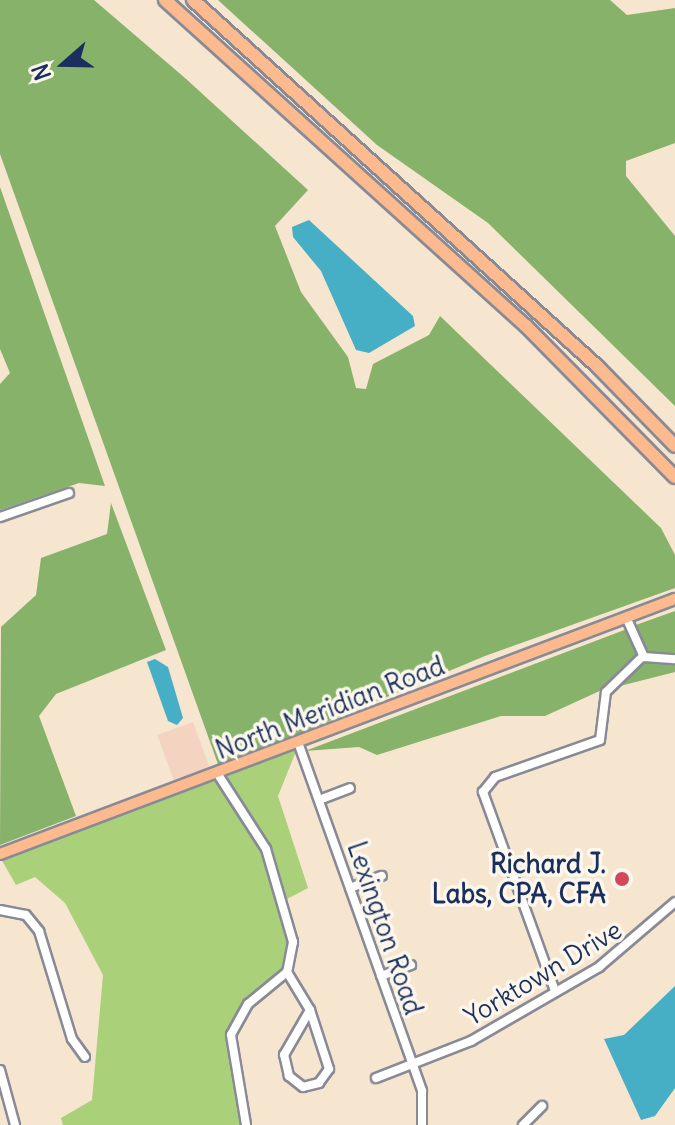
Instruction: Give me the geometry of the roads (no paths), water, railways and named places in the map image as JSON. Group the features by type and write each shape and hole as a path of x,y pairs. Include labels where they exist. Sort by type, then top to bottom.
{"highway":[{"path":"165,0 526,326 675,477"},
{"path":"193,0 587,357 675,446"}],"main road":[{"name":"North Meridian Road","path":"0,854 219,776 675,599"}],"street":[{"path":"0,517 69,493"},
{"path":"626,617 643,656"},
{"path":"555,991 485,808 485,785 600,740 606,692 643,656 675,659"},
{"name":"Lexington Road","path":"299,745 413,1065 424,1102 422,1125"},
{"path":"219,776 266,849 293,942 287,972 248,1004 231,1035 246,1125"},
{"path":"319,800 350,788"},
{"path":"350,888 382,876"},
{"name":"Yorktown Drive","path":"376,1078 413,1065 555,991 632,944 675,902"},
{"path":"0,910 26,915 39,931 76,1049 85,1057"},
{"path":"381,976 411,965"},
{"path":"287,972 310,1010 329,1069 319,1083 303,1087 289,1076 284,1055 310,1010"},
{"path":"0,1070 15,1125"},
{"path":"523,1125 542,1106"}],"water":[{"path":"309,220 413,316 415,326 369,353 356,350 321,271 293,237 292,227"},
{"path":"155,659 168,667 183,718 177,725 168,721 147,662"},
{"path":"675,986 675,1088 655,1116 641,1120 604,1039 624,1035"}],"place":[{"name":"Richard J. Labs, CPA, CFA","path":"622,879"}]}
